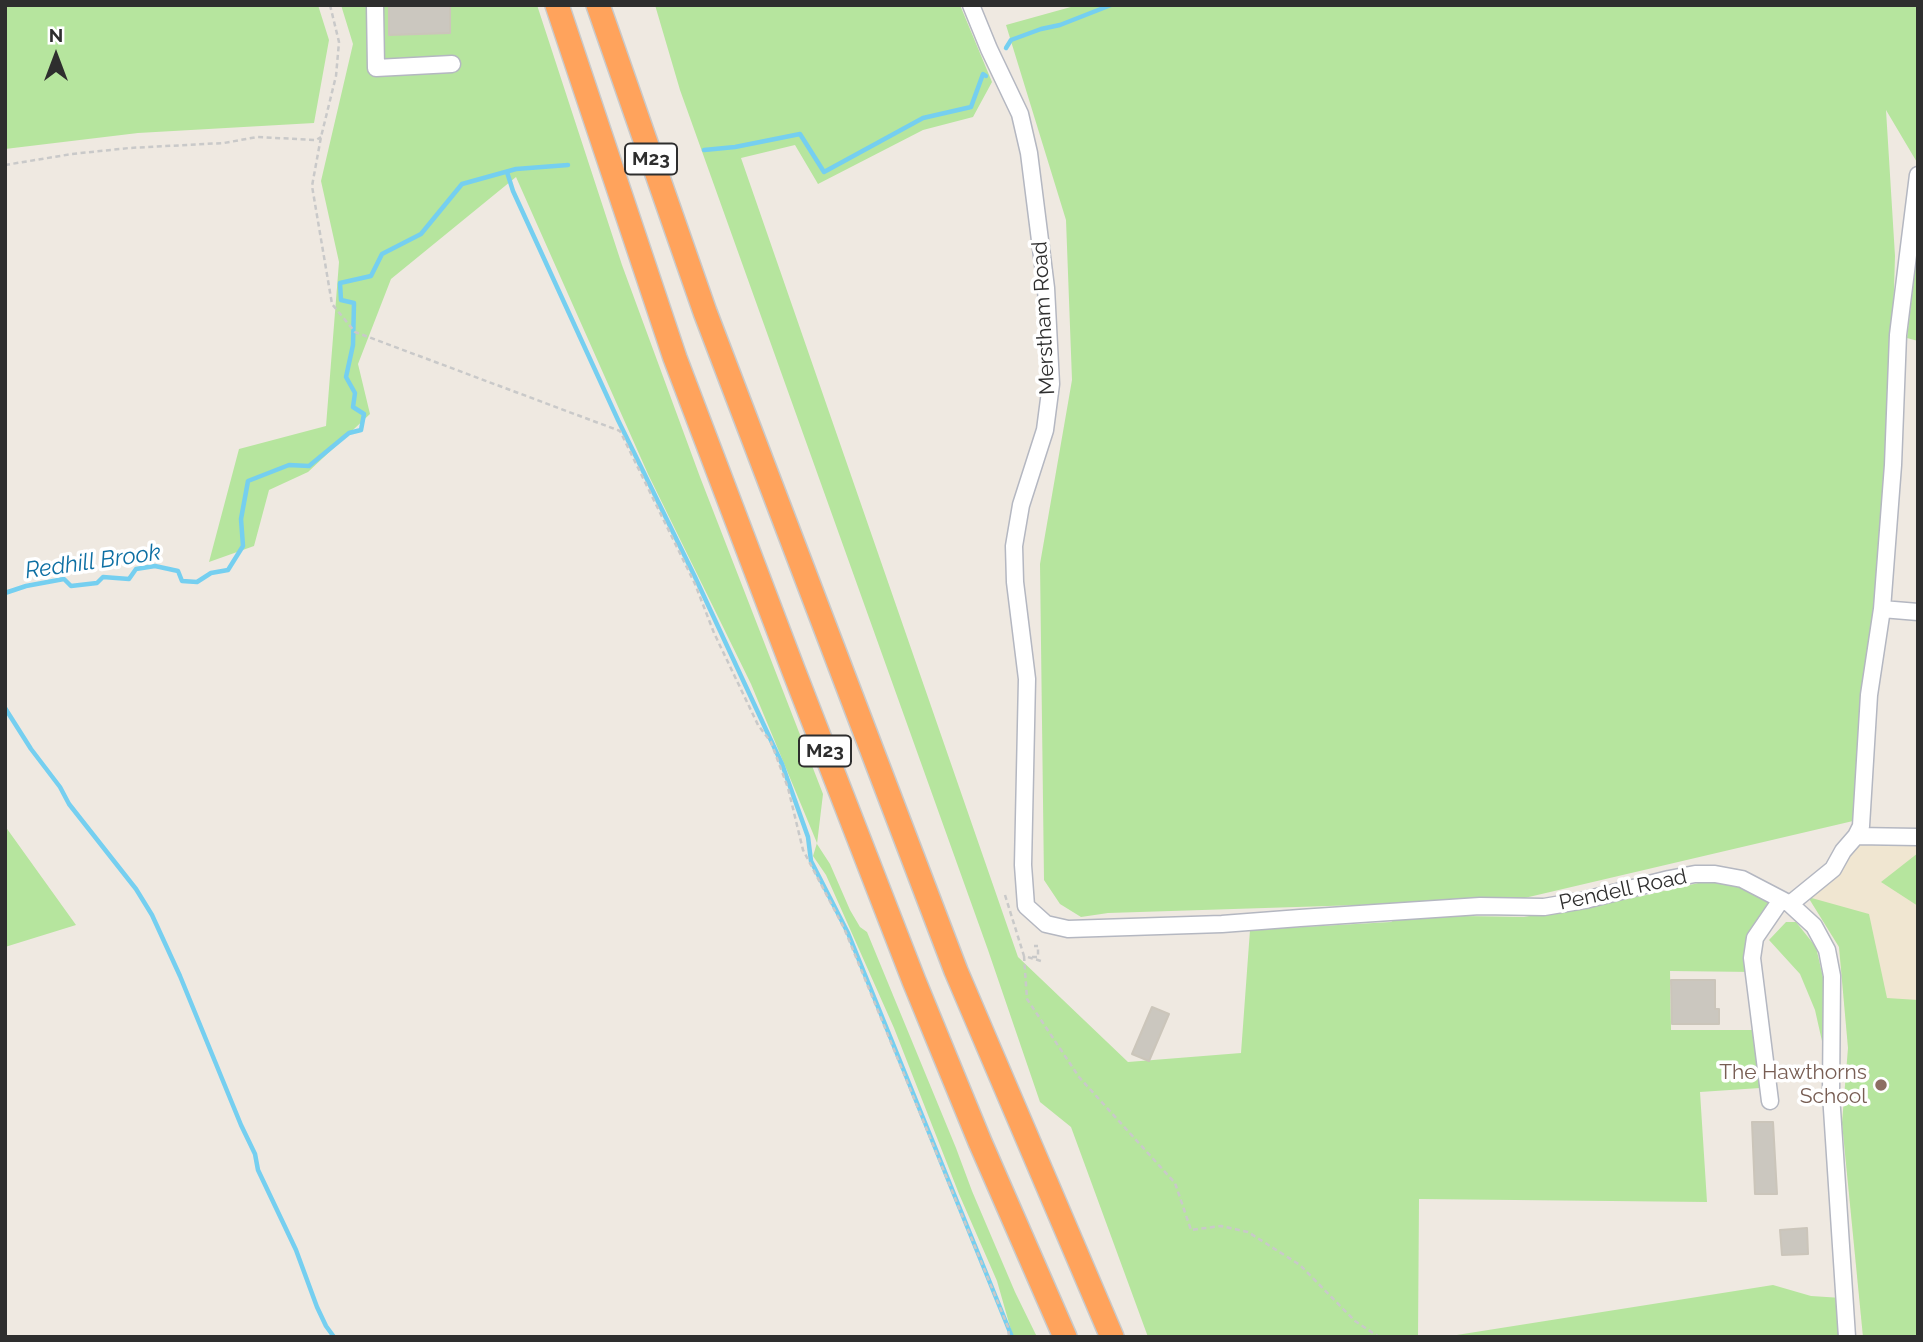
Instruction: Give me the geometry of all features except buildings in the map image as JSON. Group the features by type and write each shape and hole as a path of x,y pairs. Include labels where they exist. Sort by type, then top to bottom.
{"highway":[{"name":"M23","path":"557,5 675,358 774,618 914,981 980,1142 1065,1337"},
{"name":"M23","path":"598,5 705,312 956,971 1112,1337"}],"street":[{"path":"375,5 376,68 452,64"},
{"name":"Merstham Road","path":"971,5 1020,114 1030,153 1046,288 1051,384 1045,430 1021,505 1014,546 1015,582 1027,679 1023,864 1026,906 1045,925"},
{"path":"1770,1101 1752,958 1755,938 1786,902 1833,869 1861,826 1869,695 1882,609 1893,465 1898,335 1918,175"},
{"path":"1882,609 1918,612"},
{"path":"1856,836 1918,837"},
{"name":"Pendell Road","path":"1045,925 1068,929 1222,925 1480,906 1544,907 1585,901 1669,879 1705,874 1742,879 1786,902 1814,926 1827,950 1832,976 1831,1094 1847,1337"}],"path":[{"path":"330,5 339,42 336,76 312,186 332,304 353,331 620,431 695,584 714,633 758,725 771,742 788,788 803,850 844,928 1008,1328 1009,1337"},
{"path":"5,165 129,148 224,143 257,137 316,140 321,137"},
{"path":"1005,895 1025,956 1027,999 1079,1077 1175,1183 1191,1230 1221,1226 1248,1232 1300,1265 1355,1321 1380,1337"},
{"path":"1025,956 1038,957 1038,946 1034,946"},
{"path":"1025,956 1041,961"}],"shaded area":[{"name":"The Hawthorns School","path":"1858,840 1918,842 1918,1337 1863,1337 1842,1123 1848,1048 1839,947 1808,897"}],"green space":[{"path":"5,5 318,5 329,40 314,123 138,133 5,149"},
{"path":"341,5 389,5 390,35 450,33 450,5 537,5 622,265 700,477 823,794 817,844 830,864 850,910 860,927 867,932 972,1191 1037,1337 1013,1337 997,1281 959,1194 894,1028 826,875 813,856 817,843 751,684 648,474 516,177 391,279 358,364 370,414 308,472 269,490 254,546 209,562 239,449 326,426 339,262 321,181 353,44"},
{"path":"655,5 960,5 992,82 973,117 923,130 818,184 795,145 741,158 1018,957 1128,1062 1241,1053 1250,930 1391,922 1402,915 1524,917 1642,896 1707,881 1745,886 1777,906 1755,938 1754,972 1670,971 1671,1030 1755,1030 1760,1088 1700,1092 1707,1202 1419,1199 1418,1337 1148,1337 1071,1127 1040,1102 680,90"},
{"path":"1078,5 1918,5 1918,164 1886,110 1895,256 1891,385 1896,386 1853,821 1516,900 1108,913 1081,917 1060,904 1044,880 1040,564 1072,380 1066,220 1006,25"},
{"path":"1918,244 1918,341 1907,338"},
{"path":"5,826 76,925 5,947"},
{"path":"1918,853 1918,906 1881,882"},
{"name":"The Hawthorns School","path":"1808,897 1869,914 1887,998 1918,1000 1918,1337 1863,1337 1842,1123 1848,1048 1839,947"},
{"path":"1786,922 1796,922 1816,947 1825,986 1824,1050 1815,1010 1800,974 1769,940"},
{"path":"1773,1285 1811,1296 1842,1298 1839,1337 1444,1337"}],"waterway":[{"name":"Redhill Brook","path":"1006,48 1011,40 1111,5"},
{"name":"Redhill Brook","path":"704,150 735,147 800,134 824,172 923,118 971,107 983,74 986,76"},
{"name":"Redhill Brook","path":"5,593 64,579 71,586 97,583 103,577 129,579 136,569 155,566 178,571 182,581 197,582 211,573 228,570 243,546 241,519 248,481 289,465 309,466 349,433 361,430 364,414 353,407 355,393 346,377 353,345 354,303 341,300 340,283 371,276 382,254 421,234 462,184 516,169 568,165"},
{"path":"507,172 513,191 618,420 782,764 808,837 811,861 848,933 1012,1337"},
{"path":"5,708 69,804 136,889 152,915 255,1154 258,1170 296,1250 317,1307 334,1337"}],"place":[{"name":"The Hawthorns School","path":"1881,1085"}]}
